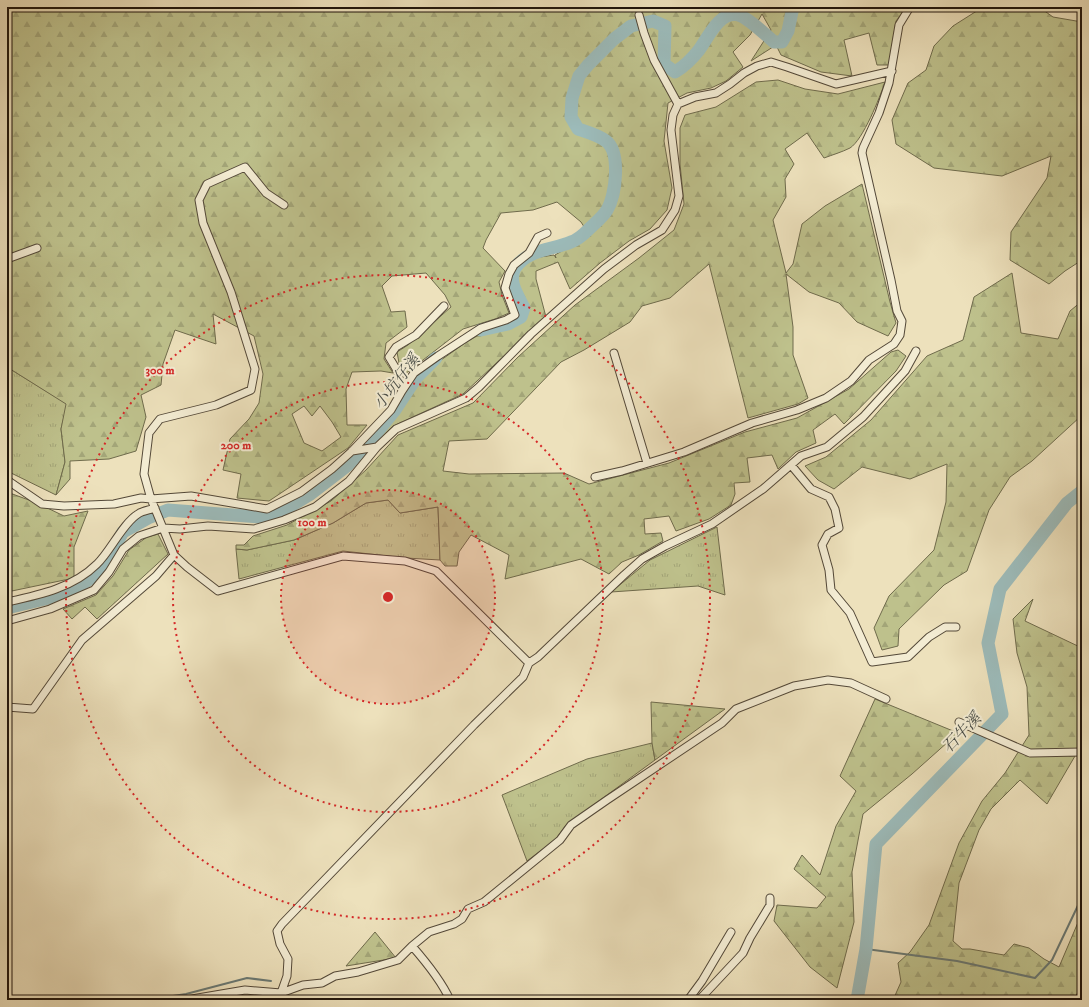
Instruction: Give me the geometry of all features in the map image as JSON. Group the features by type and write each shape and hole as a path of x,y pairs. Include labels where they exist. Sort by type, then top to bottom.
{"street":[{"path":"595,477 622,472 684,452 752,423 797,410 826,398 851,381 869,360 894,344 900,335 902,321 897,311 892,280 862,153 879,113 889,83 899,25 910,7"},
{"path":"640,17 654,60 678,104"},
{"path":"7,621 50,609 94,590 110,572 123,549 139,536 163,528 180,529 208,526 254,528 284,520 315,507 349,481 377,447 396,429 466,398 479,387 531,334 604,269 636,245 662,230 675,210 679,196 672,149 671,130 673,115 678,104 695,97 716,93 744,72 757,66 772,62 836,84 892,71"},
{"path":"284,205 266,193 245,168 207,184 199,200 203,223 231,292 255,369 250,390 216,406 160,419 149,433 144,474 151,499 174,555 218,591 343,556 405,561 436,571 529,663"},
{"path":"7,480 42,504 64,506 114,504 141,498 151,499 191,496 267,509 301,492 332,469 352,451 391,410 414,373 480,328 506,320 515,314 506,288 509,274 514,265 529,253 538,237 547,233"},
{"path":"7,259 36,248"},
{"path":"402,391 398,372 390,357 396,347 416,335 444,306"},
{"path":"281,993 287,976 288,959 280,944 277,931 282,924 474,724 523,677 529,663 538,657 642,559 665,546 712,524 763,489 801,456 827,447 863,417 905,371 916,351"},
{"path":"614,353 647,464"},
{"path":"352,451 377,447"},
{"path":"791,465 811,489 829,497 835,508 839,528 828,534 822,544 829,570 831,590 850,613 872,662 908,657 929,637 945,626 956,627"},
{"path":"7,602 44,594 77,580 97,564 137,514 155,508"},
{"path":"7,706 33,709 82,640 156,576 174,555"},
{"path":"186,1000 244,990 281,993 303,985 322,983 335,976 358,972 398,960 429,932 454,924 462,919 468,909 484,902 560,840 571,825 722,723 736,709 794,686 828,680 851,683 886,699"},
{"path":"959,722 1030,753 1082,752"},
{"path":"699,1000 743,952 770,905 770,898"},
{"path":"688,1000 702,981 731,932"},
{"path":"412,946 426,962 450,1000"}],"green space":[{"path":"7,7 907,7 896,21 889,65 877,65 869,33 844,40 852,76 821,72 781,55 776,45 751,61 771,30 762,14 750,35 733,52 743,67 726,81 711,88 687,93 668,103 664,141 672,188 667,210 650,229 629,241 600,263 570,289 558,262 536,271 536,279 546,317 463,394 393,426 376,443 371,439 420,375 465,343 482,333 504,324 518,322 522,315 512,285 514,276 519,268 533,258 554,255 556,258 555,255 588,233 581,222 557,202 533,210 501,213 483,248 505,271 499,282 509,313 463,329 405,374 399,363 397,352 408,345 451,307 445,295 426,273 392,276 382,286 391,312 405,311 407,327 386,343 384,359 393,373 381,371 352,372 346,389 347,425 367,425 348,448 269,501 237,498 241,474 223,470 230,439 249,419 259,403 263,374 254,336 213,314 216,344 175,330 163,364 161,385 141,395 146,417 136,451 109,459 70,461 70,479 56,495 65,462 61,429 66,404 7,367 7,224 10,222 7,212","holes":["304,406 312,416 320,406 341,437 322,451 304,443 292,414"]},
{"path":"983,7 1039,7 1053,17 1082,22 1082,260 1049,284 1010,260 1011,232 1047,178 1051,156 1002,176 934,168 896,144 892,120 908,83 926,70 934,46 953,26"},
{"path":"778,80 805,89 838,94 885,82 865,128 850,148 824,158 807,133 785,149 794,164 785,179 786,197 773,220 786,273 793,264 802,224 825,206 862,184 896,323 888,336 857,322 839,303 809,292 786,274 793,327 793,355 808,398 798,404 748,418 709,264 670,298 642,306 630,322 561,362 487,439 449,441 443,471 469,474 564,473 589,484 669,463 745,432 797,418 849,389 891,352 898,350 906,356 896,371 844,424 835,414 813,430 816,443 796,452 778,469 772,455 747,458 750,482 734,483 735,494 731,505 709,519 676,531 669,516 644,519 645,534 661,533 663,541 639,555 622,562 609,574 581,559 505,579 509,555 471,535 459,552 457,566 445,566 440,560 438,507 400,513 388,500 366,503 333,523 294,540 247,550 236,549 236,545 244,545 253,536 287,525 331,501 366,470 398,435 473,403 518,357 575,305 674,230 684,204 680,164 680,128 685,115 716,107 756,82"},
{"path":"1012,273 1021,333 1058,339 1070,311 1082,301 1082,418 1081,416 1032,461 1010,477 989,510 967,571 944,585 899,629 898,646 882,650 874,628 889,596 934,550 946,502 947,464 910,479 862,467 834,489 818,480 805,466 826,457 871,420 927,356 963,340 974,297"},
{"path":"7,367 67,404 61,429 65,462 56,495 7,471"},
{"path":"7,492 37,503 64,516 88,511 74,547 74,578 7,592"},
{"path":"388,500 400,513 438,507 440,560 343,551 239,579 236,549 247,550 294,540 333,523 366,503"},
{"path":"717,527 725,595 698,586 611,592 650,560"},
{"path":"158,534 168,554 97,619 85,607 72,619 63,609 96,595 113,576 129,550 147,537"},
{"path":"1033,599 1025,621 1082,648 1082,744 1047,804 1020,780 991,809 979,830 959,883 953,941 962,949 1004,955 1014,944 1029,948 1044,959 1059,967 1082,913 1082,986 1073,1000 893,1000 901,982 898,963 910,952 929,925 959,843 982,801 1005,773 1029,735 1027,687 1017,653 1013,619"},
{"path":"875,699 958,733 912,774 863,814 852,872 854,922 837,988 810,967 774,921 777,905 817,908 826,897 794,869 802,855 820,875 836,826 856,791 840,776"},
{"path":"651,702 725,709 655,760 652,743"},
{"path":"652,743 655,760 566,825 555,840 527,861 502,795 587,759"},
{"path":"375,932 396,958 346,966"}],"waterway":[{"name":"小坑仔溪","path":"481,330 508,324 521,317 524,308 515,289 512,278 515,268 520,262 533,254 564,245 578,238 603,215 610,203 616,174 614,154 611,147 600,137 578,129 571,117 572,98 579,76 588,65 614,39 631,26 653,21 665,26 664,64 675,72 694,56 715,26 725,17 731,15 742,16 774,42 782,42 788,31 793,7"},
{"name":"小坑仔溪","path":"7,608 70,593 91,578 106,561 123,532 148,518 168,510 260,517 281,512 309,495 348,465 362,451 395,410 416,378 436,358"},
{"name":"石牛溪","path":"857,1000 866,949 876,844 1002,714 988,643 1000,589 1067,503 1082,491"},
{"path":"866,949 957,961 1035,978 1052,960 1082,897"},
{"path":"147,1000 186,994 247,978 271,981"}]}
